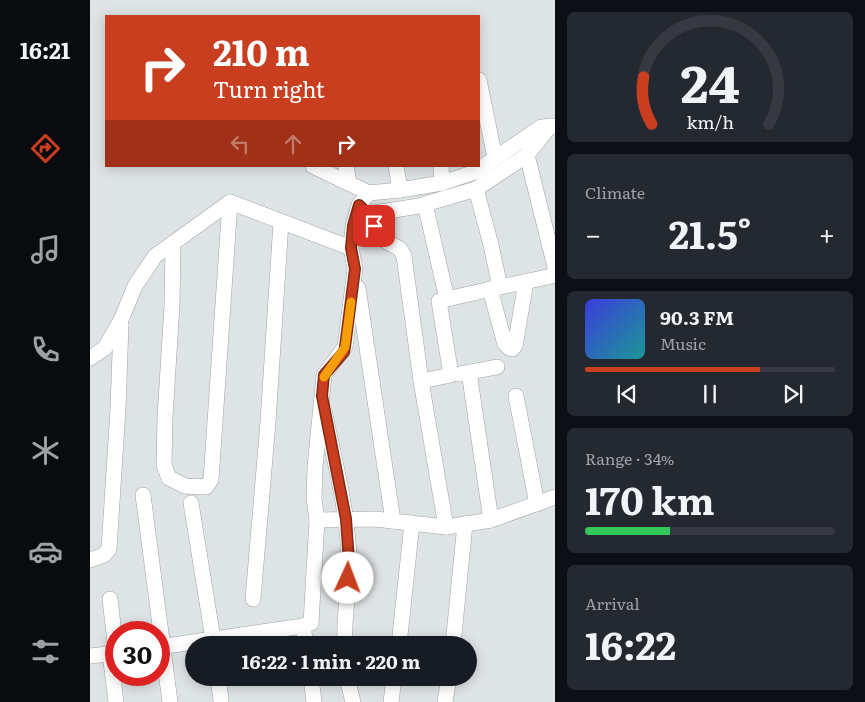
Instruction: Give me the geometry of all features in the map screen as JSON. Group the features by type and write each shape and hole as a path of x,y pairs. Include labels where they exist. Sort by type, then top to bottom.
{"street":[{"path":"480,85 496,158"},
{"path":"315,167 369,193 442,183 475,172 541,127 552,126"},
{"path":"364,210 425,204 476,189 527,155 552,126"},
{"path":"527,155 555,267"},
{"path":"346,167 348,183"},
{"path":"396,167 400,190"},
{"path":"440,167 442,183"},
{"path":"476,189 491,245 495,288 505,344 512,349 515,346 526,282"},
{"path":"369,193 364,210 353,226 351,248 381,432 393,521"},
{"path":"230,202 351,248"},
{"path":"173,243 172,305 164,417 164,465 169,478 185,486 206,487 211,480 230,202"},
{"path":"90,358 105,348 121,320 135,286 155,256 230,202"},
{"path":"425,204 446,299"},
{"path":"364,210 384,240 400,250 404,256 421,381 446,527"},
{"path":"253,599 268,422 281,222"},
{"path":"268,636 303,626 310,622 317,520 314,498 315,467 324,375 344,352 355,269"},
{"path":"451,375 439,302 552,276 555,271"},
{"path":"90,560 104,555 109,549 118,409 121,320"},
{"path":"421,381 498,367"},
{"path":"469,372 491,520"},
{"path":"322,396 346,519 349,562 343,625 344,636"},
{"path":"516,396 537,504"},
{"path":"143,494 158,621"},
{"path":"317,520 375,519 446,527 491,520 555,497"},
{"path":"191,503 213,636"},
{"path":"400,636 412,523"},
{"path":"454,636 465,524"},
{"path":"110,599 112,621"},
{"path":"303,626 305,636"},
{"path":"170,645 185,644"},
{"path":"90,656 105,654"},
{"path":"115,686 116,702"},
{"path":"167,686 170,702"},
{"path":"219,686 221,700"},
{"path":"312,686 314,702"},
{"path":"349,686 352,702"},
{"path":"391,702 393,686"},
{"path":"445,702 448,686"}],"slow traffic":[{"path":"324,377 326,371 344,352 351,302"}],"route":[{"path":"348,578 349,562 346,519 322,396 324,375 344,352 345,347 355,269 351,248 353,226 359,205 368,214 374,226"}]}
